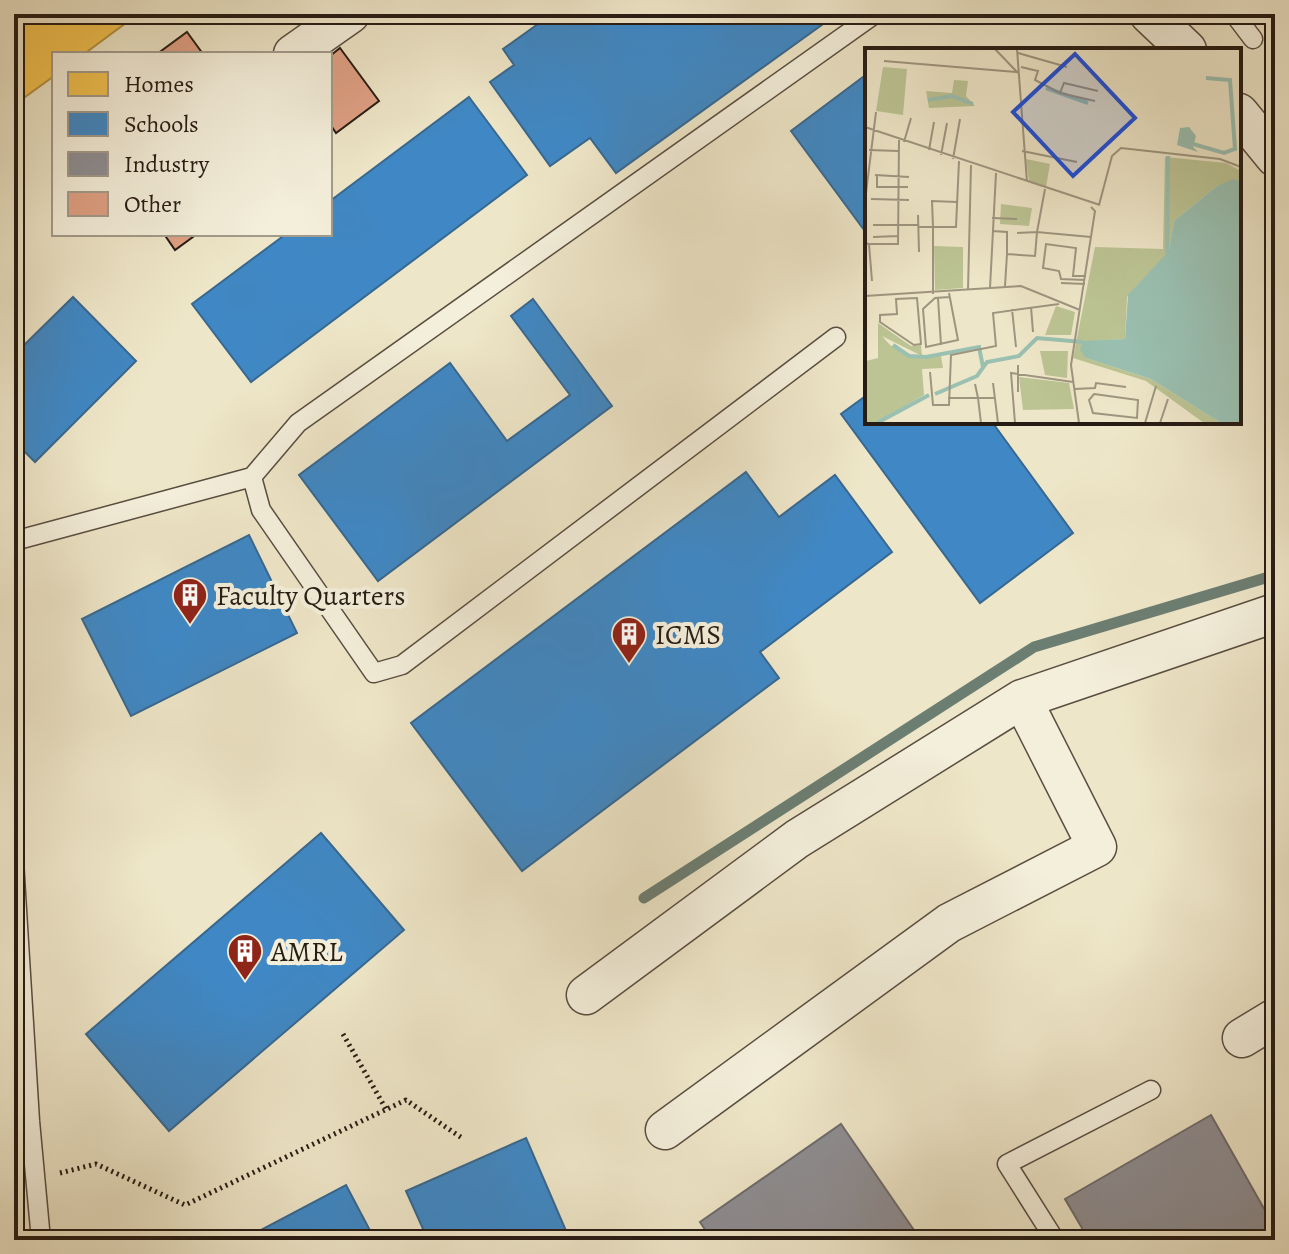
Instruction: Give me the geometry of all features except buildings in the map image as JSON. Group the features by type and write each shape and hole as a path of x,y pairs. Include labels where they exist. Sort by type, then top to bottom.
{"street":[{"path":"296,52 350,14"},
{"path":"1149,14 1185,48"},
{"path":"1241,115 1275,157"},
{"path":"586,995 797,839 1022,699 1275,613"},
{"path":"665,1130 949,923 1097,847 1022,699"},
{"path":"1242,1038 1275,1018"}],"lane":[{"path":"14,541 252,477 298,423 875,14"},
{"path":"1234,14 1253,39"},
{"path":"252,477 261,510 374,673 402,665 836,337"},
{"path":"14,861 41,1240"},
{"path":"1055,1240 1007,1164 1151,1090"}],"path":[{"path":"343,1034 386,1109"},
{"path":"35,1180 96,1164 185,1205 406,1100 462,1138"}],"waterway":[{"path":"644,898 1034,647 1275,575"}],"place":[{"name":"Faculty Quarters","path":"190,626"},
{"name":"ICMS","path":"629,665"},
{"name":"AMRL","path":"245,982"}]}
